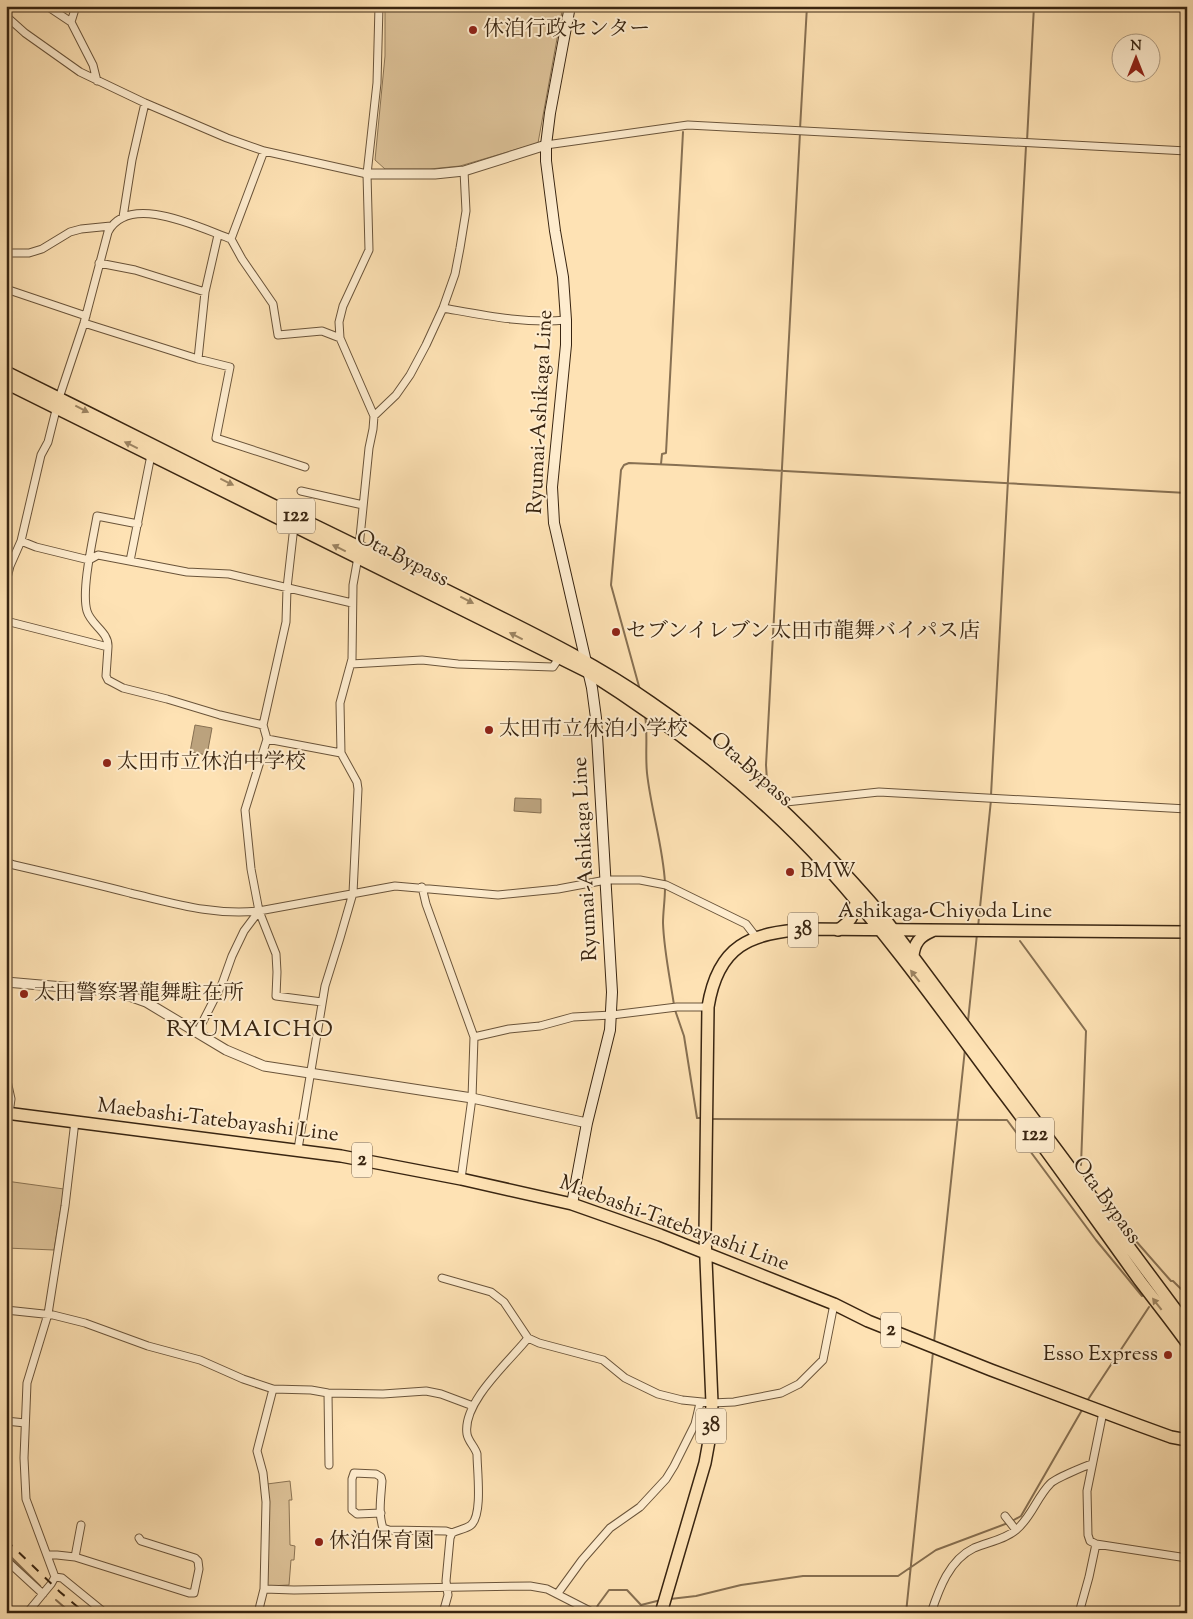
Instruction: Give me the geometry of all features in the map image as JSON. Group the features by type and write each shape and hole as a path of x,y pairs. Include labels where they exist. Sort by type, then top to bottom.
{"main road":[{"name":"Ryumai-Ashikaga Line","path":"570,6 550,113 546,146 546,161 563,277 566,320 566,345 552,487 552,506 596,718 612,1015 607,1044 587,1123 572,1204"},
{"name":"Ota Bypass","path":"6,372 152,455 294,526 358,551 559,658 600,670 653,703 721,756 780,806 863,894 893,930 1187,1325"},
{"name":"Ota Bypass","path":"6,383 58,403 358,551 521,627 586,667 685,739 762,802 827,867 879,930 1012,1104 1187,1343"},
{"path":"838,930 852,918 856,902"},
{"name":"Ashikaga-Chiyoda Line","path":"662,1609 706,1458 711,1430 706,1403 708,1007 716,973 726,959 740,946 756,937 782,931 1187,932"},
{"path":"913,956 917,941 932,931"},
{"name":"Maebashi-Tatebayashi Line","path":"7,1113 298,1150 403,1167 572,1204 633,1224 834,1304 868,1321 1084,1405 1171,1437 1187,1440"}],"street":[{"path":"48,6 71,22 93,65 97,81"},
{"path":"71,22 76,6"},
{"path":"298,1150 324,986 353,893 358,789 357,782 341,753 340,703 351,664 353,585 374,416 340,338 339,322 343,306 369,250 366,174 377,83 379,6"},
{"path":"6,16 25,33 80,72 145,103 212,132 264,151 366,174 435,174 464,171 546,146 688,125 1187,151"},
{"path":"123,217 132,160 145,103"},
{"path":"231,239 264,151"},
{"path":"374,416 396,395 410,375 443,308 455,274 466,210 464,171"},
{"path":"6,253 29,253 42,250 70,232 82,228 111,226 126,215 164,215 231,239 242,259 273,304 278,335 322,331 340,338"},
{"path":"6,582 10,566 21,541 41,455 48,442 111,226"},
{"path":"198,359 205,292 218,235"},
{"path":"100,263 135,270 205,292"},
{"path":"6,289 198,359 230,367 216,438 305,467"},
{"path":"443,308 484,316 539,321 566,320"},
{"path":"130,561 152,455"},
{"path":"300,491 363,505"},
{"path":"138,524 97,516 89,560 85,604 88,614 108,641 106,676 108,680 123,688 167,699 220,716 263,725"},
{"path":"294,526 287,588 286,622 263,725 267,739 245,810 251,869 259,911 276,954 276,996 322,1002"},
{"path":"21,541 36,547 89,560 98,555 187,572 228,574 352,603"},
{"path":"6,621 108,647"},
{"path":"351,664 422,660 458,664 553,667 559,658"},
{"path":"267,739 341,753"},
{"path":"780,806 786,802 879,792 1187,808"},
{"path":"6,862 14,866 220,913 259,911 395,886 498,895 558,889 606,880 640,880 666,886 746,924 756,937"},
{"path":"422,887 426,904 474,1037 472,1098 461,1179"},
{"path":"197,1033 222,984 244,931 259,911"},
{"path":"6,982 121,993 146,1002 226,1050 248,1061 264,1066 472,1098 587,1123"},
{"path":"474,1037 510,1028 540,1026 573,1017 612,1015 677,1007 708,1007"},
{"path":"6,1081 10,1099 7,1113"},
{"path":"26,1613 55,1577 26,1499 24,1472 25,1423 27,1383 48,1314 75,1122"},
{"path":"442,1278 491,1292 504,1302 528,1338 539,1343 603,1360 625,1378 658,1394 706,1403 734,1402 781,1393 799,1384 823,1360 834,1304"},
{"path":"6,1310 48,1314 85,1322 148,1346 200,1360 243,1379 273,1389 383,1394 426,1391 473,1406"},
{"path":"381,1513 356,1514 352,1510 352,1479 354,1473 376,1474 381,1477 383,1528 389,1530 446,1531 452,1533 466,1528 473,1523 478,1506 477,1454 467,1435 467,1424 473,1406 486,1386 528,1338"},
{"path":"258,1613 264,1589 266,1502 263,1473 257,1451 273,1389"},
{"path":"328,1393 329,1465"},
{"path":"558,1593 601,1538 617,1522 640,1506 666,1479 706,1403"},
{"path":"1103,1412 1087,1491 1088,1535 1090,1541 1096,1544 1187,1558"},
{"path":"6,1421 25,1423"},
{"path":"930,1613 943,1579 962,1557 974,1548 1001,1538 1024,1522 1050,1484 1092,1464"},
{"path":"1006,1517 1014,1528"},
{"path":"76,1558 81,1526"},
{"path":"443,1613 448,1588 446,1581 449,1543 452,1533"},
{"path":"48,1555 57,1554 76,1558 194,1593 199,1569 198,1561 195,1558 141,1541 139,1538"},
{"path":"1079,1613 1096,1544"},
{"path":"6,1560 43,1594"},
{"path":"55,1577 62,1578 105,1613"},
{"path":"264,1589 530,1586 558,1593 580,1610 594,1613"}],"shaded area":[{"path":"385,6 563,6 538,143 460,166 430,169 385,169 375,160 385,56"},
{"path":"195,725 212,728 207,755 190,752"},
{"path":"515,798 541,799 541,813 514,811"},
{"path":"6,1181 64,1189 54,1250 6,1248"},
{"path":"290,1481 292,1500 289,1500 290,1545 295,1546 294,1560 291,1560 289,1585 267,1586 267,1484"}],"waterway":[{"path":"800,129 807,6"},
{"path":"1027,141 1034,6"},
{"path":"661,464 662,454 666,453 683,132"},
{"path":"783,797 767,781 766,765 800,133"},
{"path":"991,795 1026,146"},
{"path":"640,690 611,585 621,470 624,465 629,463 1187,493"},
{"path":"645,715 647,773 662,855 665,883"},
{"path":"978,927 991,800"},
{"path":"665,888 664,933 674,1005"},
{"path":"968,1021 977,934"},
{"path":"1020,941 1086,1031 1081,1165"},
{"path":"675,1010 684,1036 697,1118 701,1118"},
{"path":"934,1342 965,1049"},
{"path":"711,1119 1007,1120 1096,1240 1142,1296"},
{"path":"1135,1240 1171,1281 1181,1289 1187,1287"},
{"path":"1087,1401 1149,1307"},
{"path":"906,1613 933,1352"},
{"path":"1012,1521 1021,1516 1082,1410"},
{"path":"670,1599 696,1596 741,1585 803,1576 898,1576 936,1550 1008,1523"},
{"path":"6,1552 40,1586"},
{"path":"595,1612 609,1590 627,1590 641,1605 661,1600"},
{"path":"56,1600 71,1613"}],"railway":[{"path":"6,1540 60,1592 85,1613"}],"place":[{"name":"休泊行政センター","path":"473,30"},
{"name":"セブンイレブン太田市龍舞バイパス店","path":"616,632"},
{"name":"太田市立休泊小学校","path":"489,730"},
{"name":"太田市立休泊中学校","path":"107,763"},
{"name":"BMW","path":"790,872"},
{"name":"太田警察署龍舞駐在所","path":"24,994"},
{"name":"Esso Express","path":"1168,1355"},
{"name":"休泊保育園","path":"319,1542"}],"district":[{"name":"RYŪMAICHO","path":"250,1030"}]}
